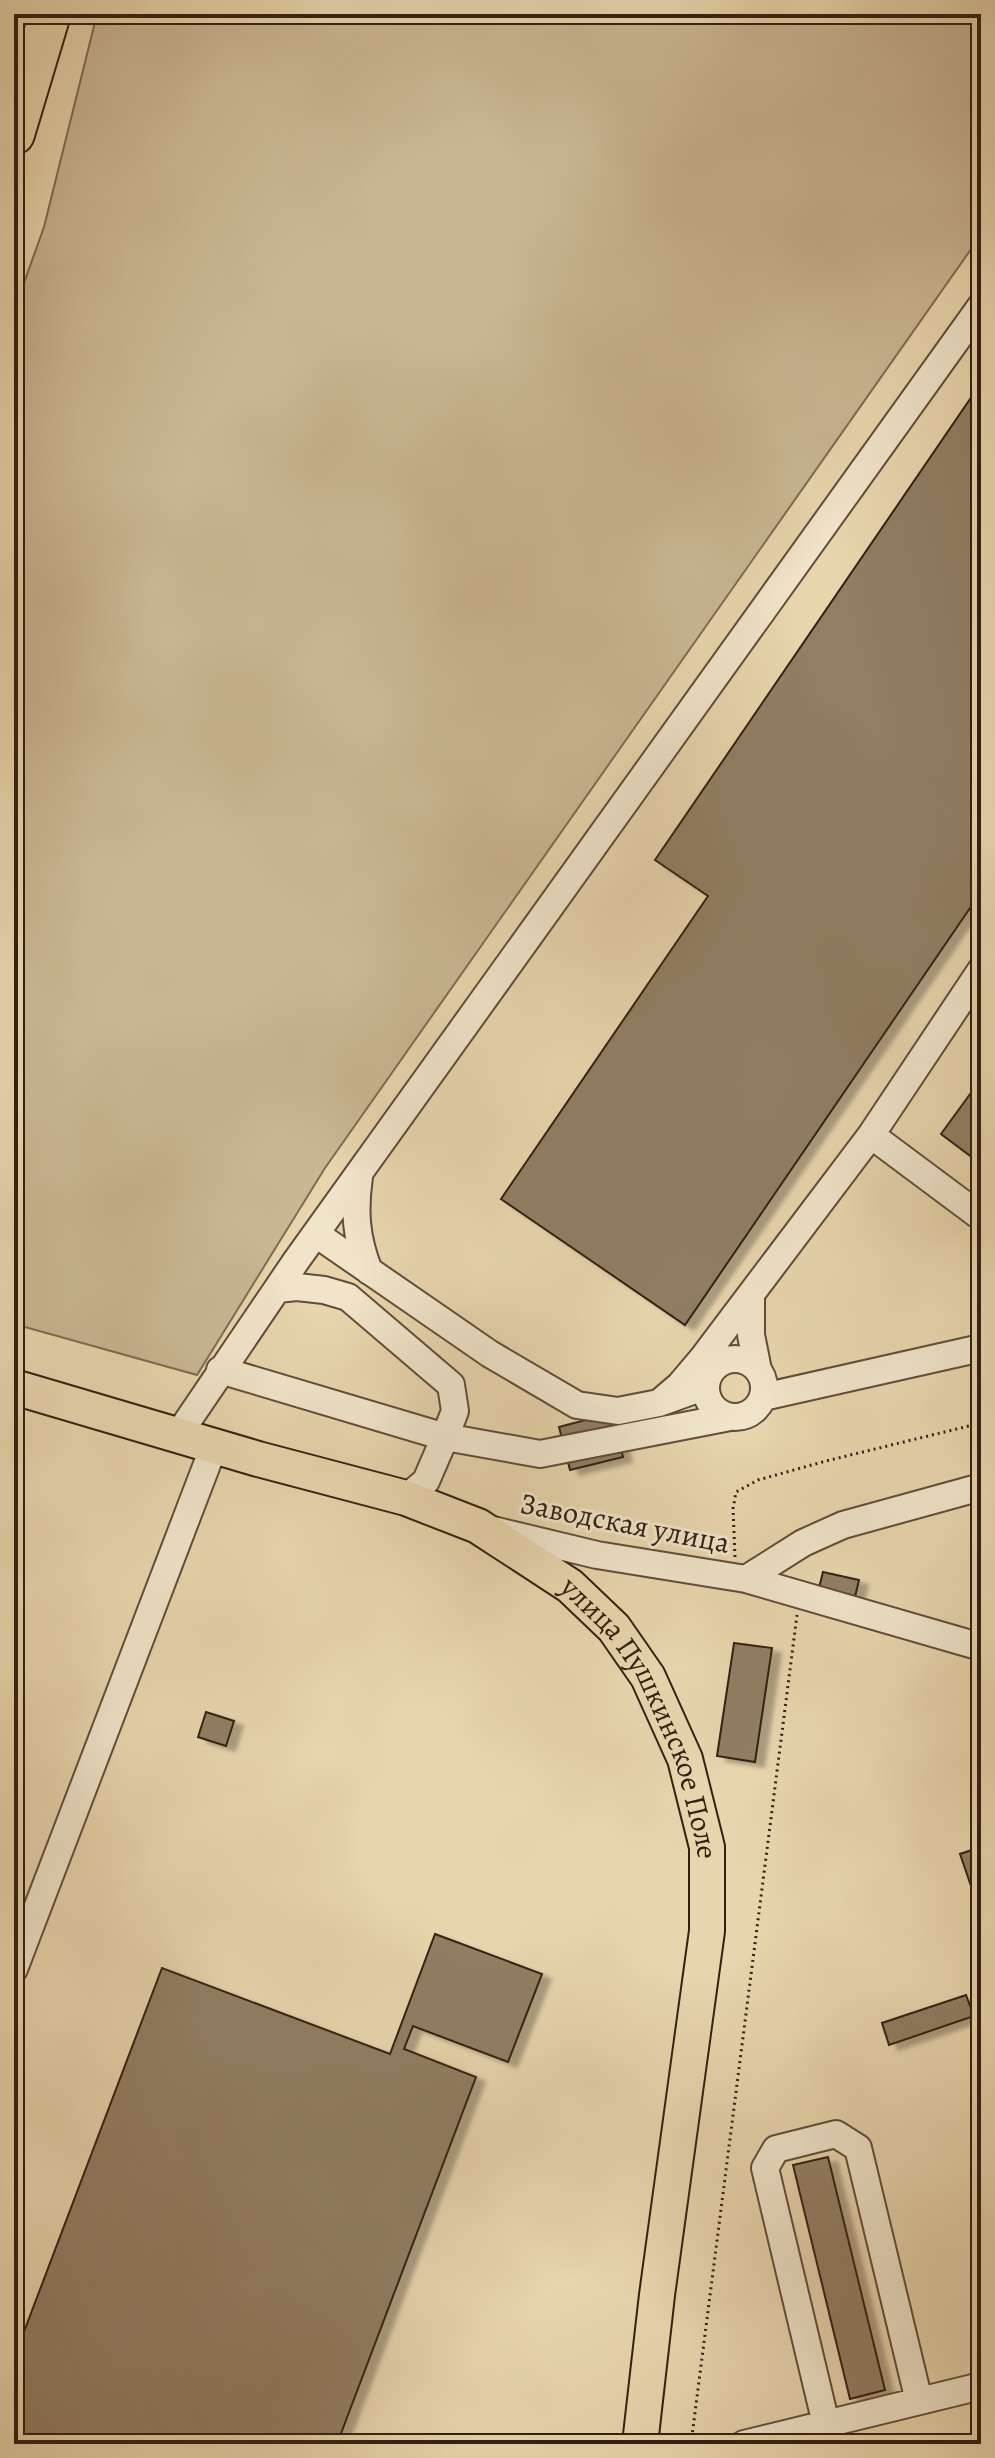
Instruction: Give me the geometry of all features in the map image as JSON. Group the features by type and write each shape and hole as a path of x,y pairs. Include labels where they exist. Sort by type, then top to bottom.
{"highway":[{"path":"14,134 50,14"}],"main road":[{"name":"улица Пушкинское Поле","path":"14,1387 406,1498 478,1526 570,1586 614,1628 648,1677 685,1759 707,1847 707,1931 657,2295 640,2444"}],"street":[{"path":"178,1435 316,1234 981,306"},
{"path":"659,1403 680,1385 702,1359 871,1135 981,970"},
{"path":"871,1135 981,1217"},
{"path":"359,1175 355,1222 369,1271"},
{"path":"316,1234 490,1354 577,1405 618,1411 659,1403 706,1386"},
{"path":"277,1289 324,1290 348,1297 451,1385 455,1411 435,1435 426,1481 406,1498"},
{"path":"730,1417 717,1411 708,1400 706,1386 751,1295"},
{"path":"220,1370 435,1435 540,1454 744,1416 756,1409 763,1397 764,1383 751,1335 751,1295"},
{"path":"763,1397 981,1348"},
{"path":"720,1363 733,1359 747,1361 758,1370"},
{"path":"14,1969 214,1446"},
{"name":"Заводская улица","path":"478,1526 597,1555 740,1578 843,1525 981,1487"},
{"path":"570,1586 597,1555"},
{"path":"740,1578 981,1647"},
{"path":"826,2424 765,2168 776,2149 836,2134 858,2148 919,2401"},
{"path":"744,2444 981,2386"}],"path":[{"path":"740,1578 733,1509 736,1492 758,1480 981,1423"},
{"path":"691,2444 800,1595"}],"shaded area":[{"path":"97,14 981,14 981,235 325,1168 197,1375 14,1324 14,311 44,227"}],"building":[{"path":"981,383 981,892 685,1325 501,1199 708,896 655,860"},
{"path":"981,1079 981,1164 941,1134"},
{"path":"612,1413 623,1457 570,1470 559,1427"},
{"path":"823,1572 859,1580 855,1597 819,1588"},
{"path":"734,1643 772,1648 755,1762 717,1756"},
{"path":"206,1712 234,1721 226,1746 198,1737"},
{"path":"981,1847 981,1915 960,1854"},
{"path":"435,1934 542,1974 508,2062 413,2026 404,2049 476,2077 337,2444 14,2444 14,2358 162,1968 390,2054"},
{"path":"966,1995 974,2016 889,2045 882,2023"},
{"path":"828,2157 885,2390 850,2399 793,2165"}]}
